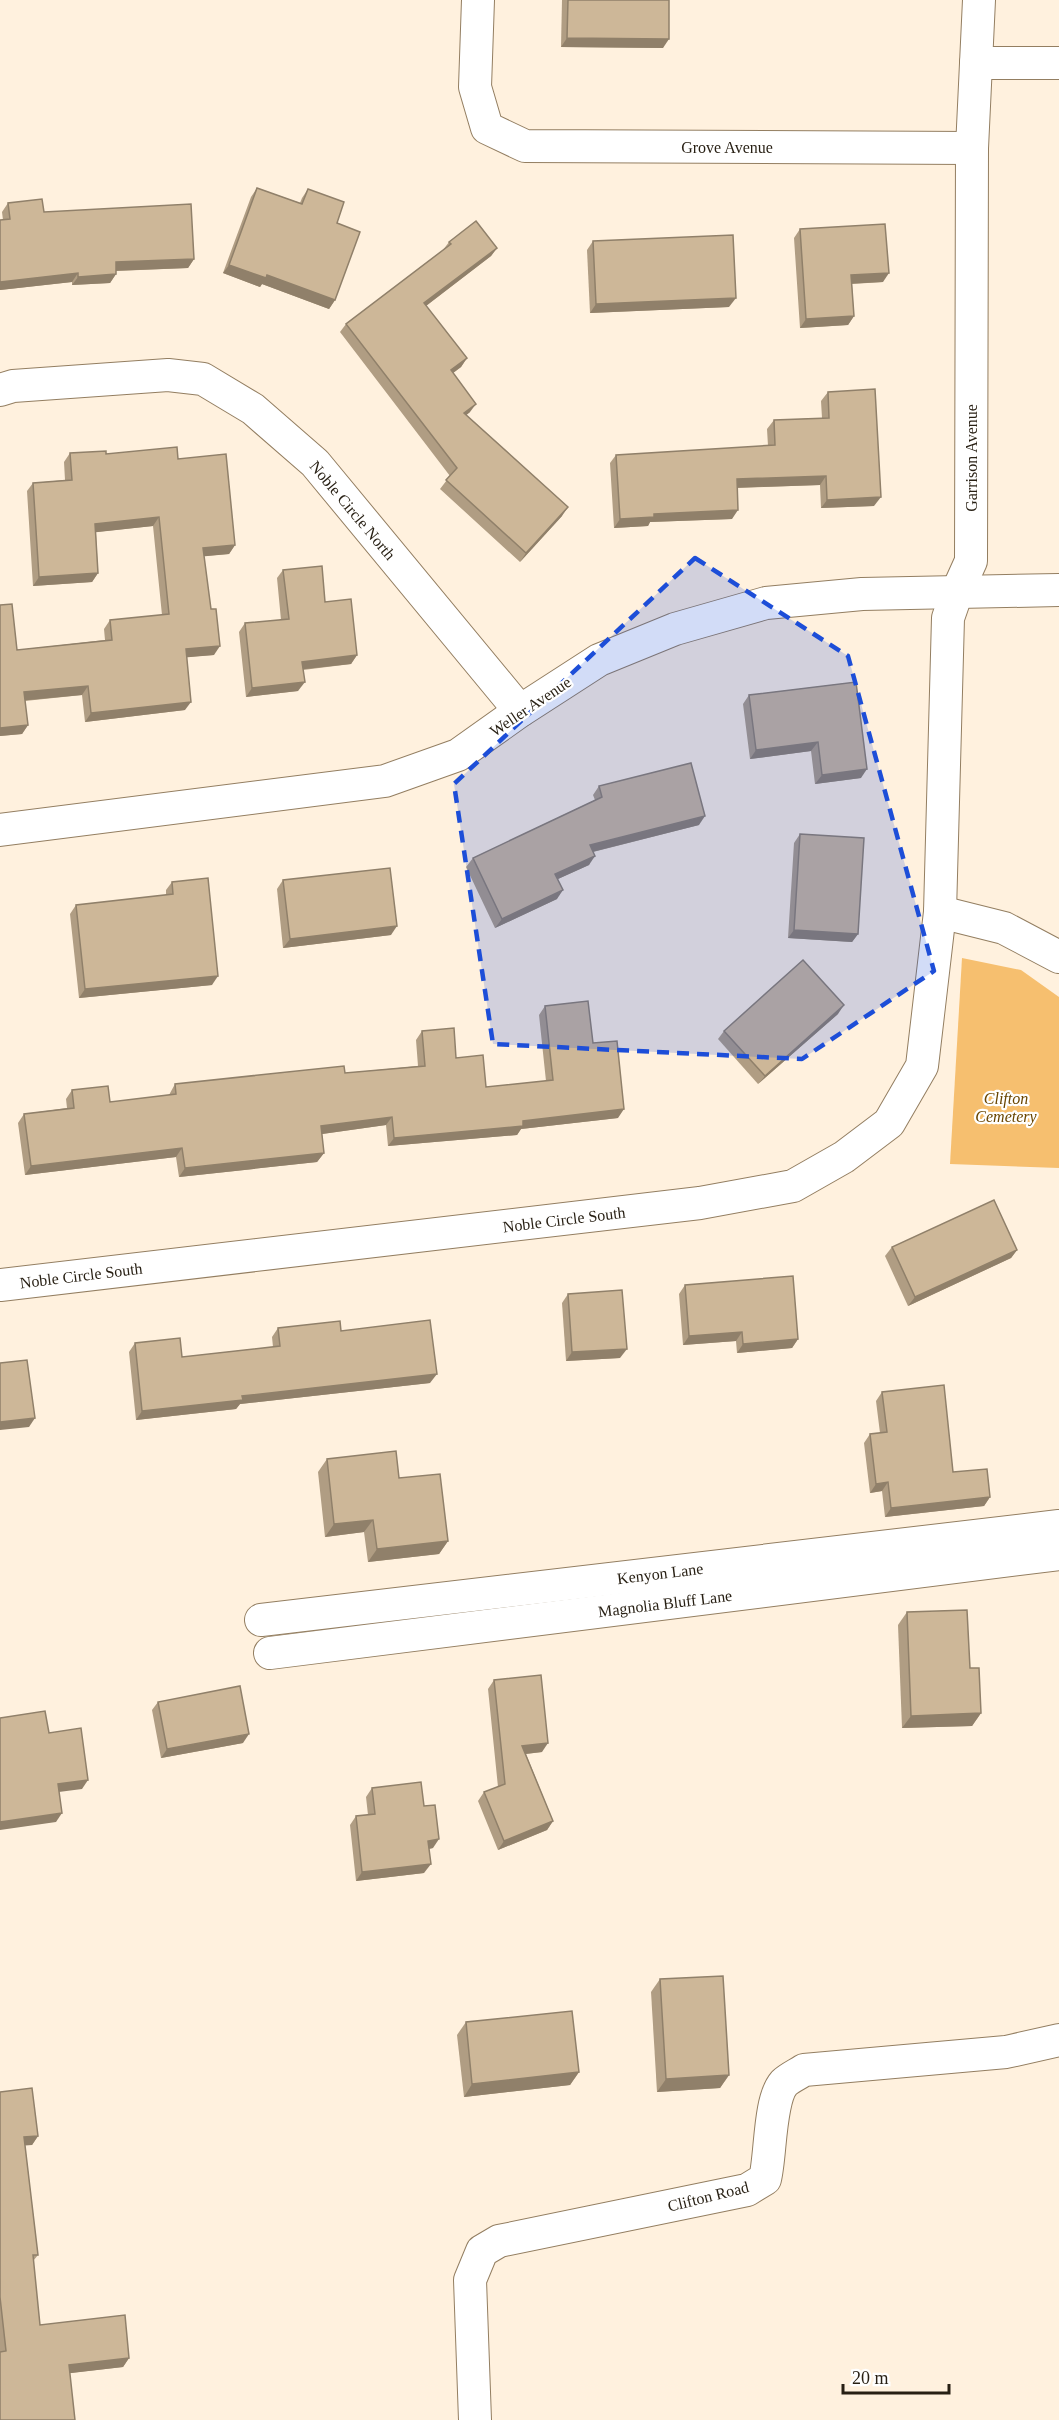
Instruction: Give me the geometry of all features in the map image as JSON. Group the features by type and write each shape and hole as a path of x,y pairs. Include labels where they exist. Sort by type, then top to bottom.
{"street":[{"name":"Grove Avenue","path":"478,0 475,87 487,128 525,146 972,148"},
{"name":"Garrison Avenue","path":"940,912 948,618 971,561 972,148 979,0"},
{"path":"976,63 1059,63"},
{"name":"Noble Circle North","path":"0,390 13,386 168,375 203,379 253,409 315,463 520,711"},
{"name":"Weller Avenue","path":"0,830 385,781 458,755 520,711 599,660 675,629 766,603 862,594 1059,590"},
{"path":"940,912 1004,928 1059,957"},
{"name":"Noble Circle South","path":"0,1285 700,1203 792,1186 844,1157 889,1123 922,1066 940,912"},
{"name":"Kenyon Lane","path":"261,1620 1059,1526"},
{"name":"Magnolia Bluff Lane","path":"270,1653 1059,1554"},
{"name":"Clifton Road","path":"475,2420 470,2280 482,2251 499,2241 747,2190 765,2179 770,2159 774,2106 784,2084 804,2070 1006,2052 1059,2040"}],"highlighted area":[{"path":"695,558 848,656 934,971 802,1059 493,1044 454,784"}],"green space":[{"name":"Clifton Cemetery","path":"962,958 1021,970 1059,997 1059,1168 950,1164"}],"building":[{"path":"568,0 669,0 669,39 567,38"},
{"path":"257,188 302,204 308,189 344,202 337,223 360,232 335,300 267,275 266,278 229,265"},
{"path":"42,199 44,212 191,204 194,259 116,262 116,274 78,277 78,273 0,282 0,220 10,219 8,203"},
{"path":"476,221 497,248 424,303 467,358 451,370 476,404 464,413 568,507 526,553 446,480 457,468 346,324 451,244 449,242"},
{"path":"885,224 889,273 851,275 854,316 806,319 800,229"},
{"path":"733,235 736,298 596,304 593,241"},
{"path":"875,389 881,497 827,500 826,476 737,479 738,510 654,514 654,517 620,519 616,455 775,445 774,420 829,418 828,392"},
{"path":"177,447 178,459 226,454 235,545 203,548 211,609 216,609 220,646 186,649 191,702 91,713 88,686 24,692 28,725 0,728 0,605 12,604 17,650 112,640 110,620 169,614 159,517 95,524 98,573 39,577 33,483 72,480 70,453 106,451 106,454"},
{"path":"322,566 325,602 351,599 357,655 302,662 305,682 252,688 245,623 289,619 283,570"},
{"path":"856,682 867,769 822,775 818,742 756,750 749,695"},
{"path":"691,763 705,816 590,845 595,856 555,874 563,890 502,919 473,858 602,797 599,786"},
{"path":"800,834 864,838 858,934 794,930"},
{"path":"390,868 397,926 290,939 283,880"},
{"path":"208,878 218,976 85,989 76,905 173,894 172,882"},
{"path":"803,960 844,1005 765,1076 724,1031"},
{"path":"588,1001 593,1043 617,1041 624,1109 523,1121 523,1126 394,1138 392,1117 321,1126 324,1153 185,1168 182,1148 31,1166 24,1114 74,1108 72,1090 108,1086 110,1102 176,1094 175,1084 344,1066 345,1073 425,1066 422,1031 454,1028 456,1058 483,1055 486,1087 553,1080 545,1006"},
{"path":"994,1200 1017,1250 915,1297 892,1247"},
{"path":"793,1276 798,1339 743,1344 742,1332 689,1336 685,1285"},
{"path":"622,1290 627,1349 572,1352 568,1294"},
{"path":"430,1320 437,1374 242,1396 243,1400 142,1411 135,1343 180,1338 182,1357 280,1346 278,1328 340,1321 341,1331"},
{"path":"27,1360 35,1418 0,1422 0,1363"},
{"path":"944,1385 953,1472 987,1469 990,1497 891,1508 888,1482 876,1484 870,1434 887,1432 882,1392"},
{"path":"396,1451 399,1478 440,1474 448,1541 377,1549 373,1520 334,1524 327,1459"},
{"path":"967,1610 970,1668 979,1668 981,1713 911,1716 907,1612"},
{"path":"541,1675 548,1743 522,1746 553,1821 504,1841 484,1792 505,1784 494,1680"},
{"path":"240,1686 249,1734 167,1749 158,1702"},
{"path":"45,1711 49,1733 81,1728 88,1780 58,1784 62,1813 0,1822 0,1718"},
{"path":"421,1782 424,1806 435,1805 439,1839 428,1841 431,1864 362,1872 356,1816 375,1814 372,1788"},
{"path":"723,1976 729,2075 666,2079 660,1979"},
{"path":"572,2011 579,2072 472,2084 466,2022"},
{"path":"32,2088 38,2136 24,2137 38,2255 33,2255 40,2325 125,2315 129,2358 69,2365 75,2420 0,2420 0,2352 6,2351 0,2297 0,2092"}]}
